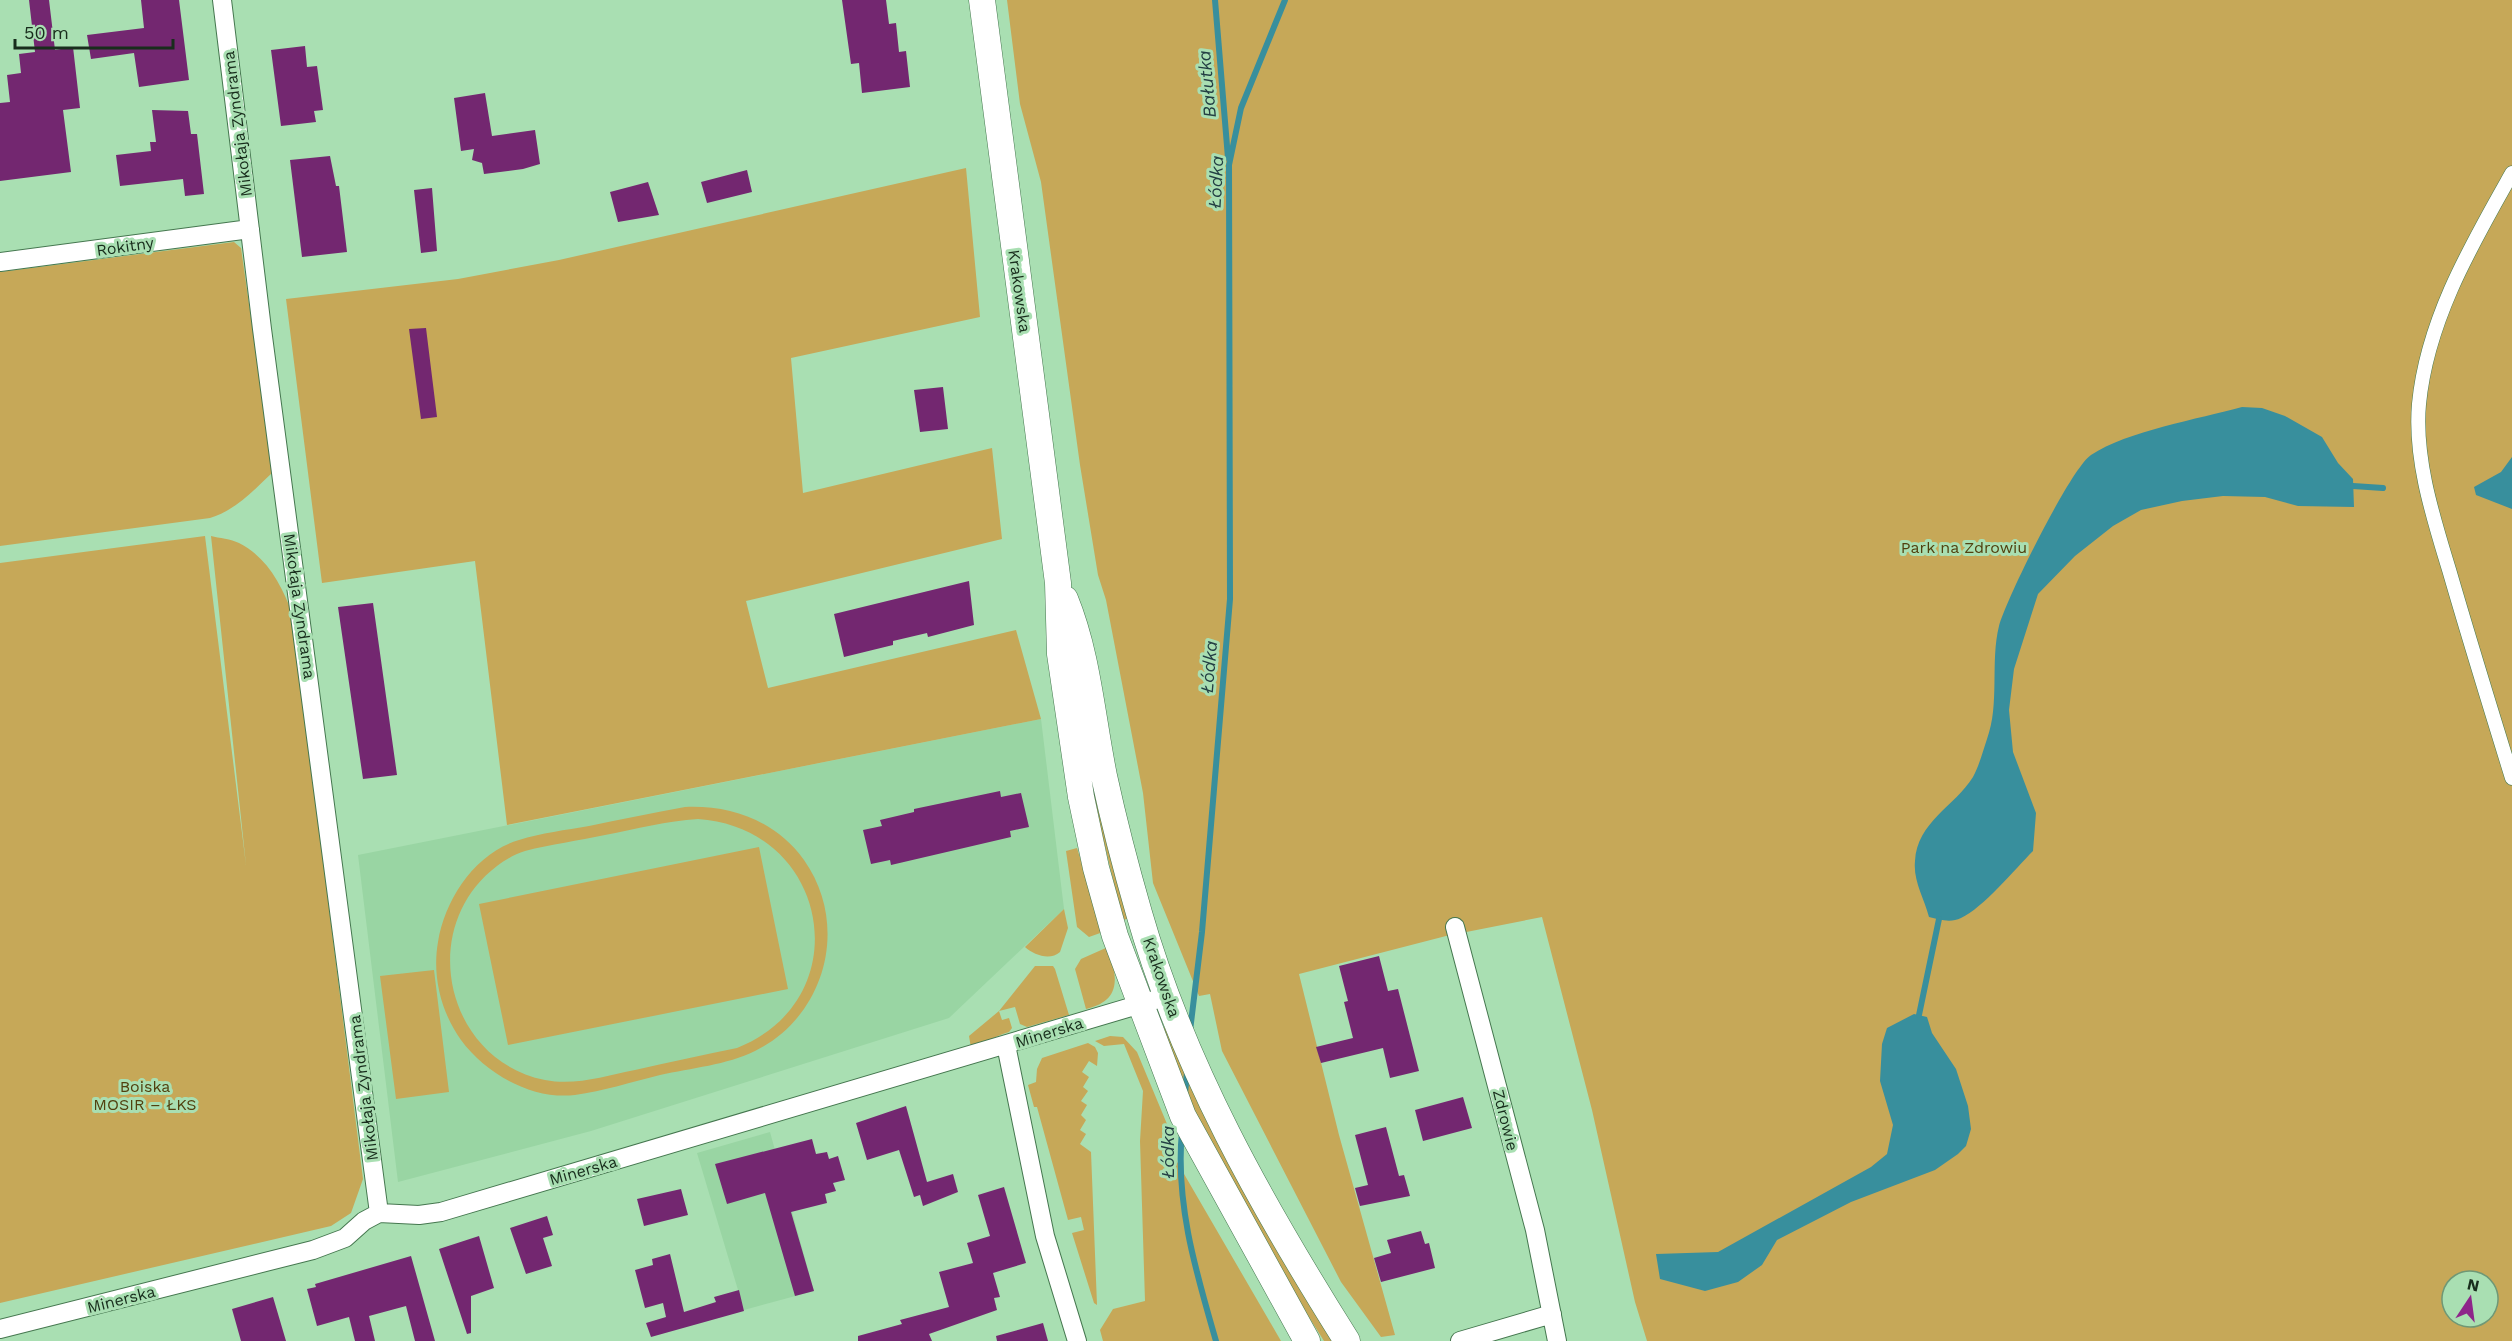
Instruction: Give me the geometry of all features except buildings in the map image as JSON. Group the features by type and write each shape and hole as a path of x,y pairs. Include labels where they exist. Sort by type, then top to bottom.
{"main road":[{"name":"Krakowska","path":"982,0 1058,583 1060,654 1081,797 1102,889 1139,1005 1169,1081 1200,1149 1307,1341"},
{"name":"Krakowska","path":"1058,583 1082,652 1104,776 1120,845 1140,916 1172,1006 1201,1080 1264,1205 1347,1341"}],"street":[{"name":"Mikołaja Zyndrama","path":"222,0 379,1212"},
{"path":"2512,173 2473,242 2439,321 2424,375 2419,403 2418,434 2423,470 2440,540 2512,778"},
{"name":"Rokitny","path":"0,262 250,229"},
{"name":"Zdrowie","path":"1455,927 1534,1230 1557,1341"},
{"name":"Minerska","path":"0,1329 313,1250 345,1238 364,1221 379,1212 420,1215 441,1212 1139,1005 1172,1006"},
{"path":"1006,1046 1045,1236 1077,1341"},
{"path":"1460,1341 1552,1314"}],"shaded area":[{"path":"1041,719 1064,909 949,1018 591,1131 398,1182 358,855"},
{"path":"770,1132 814,1291 744,1310 697,1153"}],"green space":[{"name":"Park na Zdrowiu","path":"1007,0 2512,0 2512,1341 1647,1341 1635,1302 1592,1110 1542,917 1446,936 1299,974 1339,1135 1395,1335 1381,1337 1341,1282 1222,1051 1210,994 1199,996 1153,883 1143,793 1106,600 1098,575 1080,465 1041,182 1020,104"},
{"path":"966,168 980,317 791,358 803,493 992,448 1002,539 746,601 768,688 1016,630 1041,719 507,825 475,561 322,583 286,299 458,279 559,260"},
{"path":"234,242 241,248 273,472 236,505 210,518 0,546 0,272"},
{"name":"Boiska MOSIR – ŁKS","path":"205,536 246,865 211,536 236,542 258,556 278,583 292,613 363,1179 351,1213 331,1226 0,1303 0,563"},
{"path":"1091,789 1096,789 1130,918 1123,920"},
{"path":"685,807 719,809 752,818 766,826 793,846 818,885 826,912 827,940 823,967 814,992 799,1016 779,1035 744,1056 575,1095 543,1093 527,1089 511,1082 483,1064 454,1029 443,1006 437,981 436,955 442,926 455,894 465,880 489,855 519,840","holes":["698,819 743,829 777,852 801,882 813,918 814,956 801,993 776,1024 737,1048 568,1082 545,1080 511,1068 484,1047 465,1020 453,988 450,955 456,922 472,892 497,866 510,857 545,846 675,822"]},
{"path":"759,847 788,989 508,1045 479,904"},
{"path":"1077,848 1103,932 1089,937 1077,927 1066,851"},
{"path":"1064,909 1068,928 1060,952 1052,956 1042,956 1025,947"},
{"path":"1108,947 1115,977 1112,993 1098,1005 1086,1009 1075,969 1081,959"},
{"path":"1035,966 1053,966 1069,1015 1027,1027 1020,1024 1015,1007 999,1011"},
{"path":"434,970 449,1092 396,1099 380,976"},
{"path":"999,1011 1002,1020 1009,1018 1012,1028 1009,1032 971,1048 969,1036"},
{"path":"1162,1026 1167,1029 1222,1150 1243,1189 1333,1341 1324,1341 1290,1287 1216,1155 1183,1087"},
{"path":"1110,1036 1123,1037 1137,1052 1172,1136 1173,1155 1281,1341 1103,1341 1100,1330 1113,1309 1145,1301 1140,1141 1143,1091 1124,1044 1104,1046 1095,1041"},
{"path":"1088,1043 1095,1047 1098,1053 1097,1066 1089,1061 1082,1072 1089,1077 1083,1087 1088,1091 1081,1101 1087,1105 1081,1115 1086,1120 1080,1130 1086,1134 1080,1144 1091,1152 1097,1305 1094,1303 1072,1233 1084,1230 1081,1217 1068,1220 1037,1107 1034,1107 1028,1085 1036,1082 1037,1069 1042,1058"}],"water":[{"path":"2242,407 2262,408 2285,416 2322,437 2338,463 2353,479 2354,507 2298,506 2265,497 2223,496 2182,501 2141,510 2113,526 2075,556 2038,594 2014,669 2009,710 2013,752 2036,813 2033,851 1989,897 1970,913 1953,920 1929,917 1916,876 1917,847 1929,825 1965,787 1977,768 1991,726 1996,640 1999,626 2026,563 2069,483 2091,455 2124,439 2164,426"},
{"path":"2512,457 2512,509 2476,495 2474,487 2501,472"},
{"path":"1914,1014 1927,1017 1932,1033 1956,1069 1968,1106 1971,1129 1966,1146 1935,1170 1851,1202 1777,1240 1762,1265 1738,1282 1705,1291 1660,1279 1656,1254 1718,1252 1871,1167 1887,1154 1893,1125 1880,1081 1882,1044 1887,1028"}],"waterway":[{"name":"Bałutka","path":"1215,0 1228,158"},
{"name":"Łódka","path":"1190,1031 1202,932 1230,599 1229,165 1241,108 1285,0"},
{"path":"2353,486 2383,488"},
{"path":"1919,1015 1939,919"},
{"name":"Łódka","path":"1185,1094 1187,1072"},
{"name":"Łódka","path":"1182,1131 1184,1211 1201,1289 1216,1341"}]}
